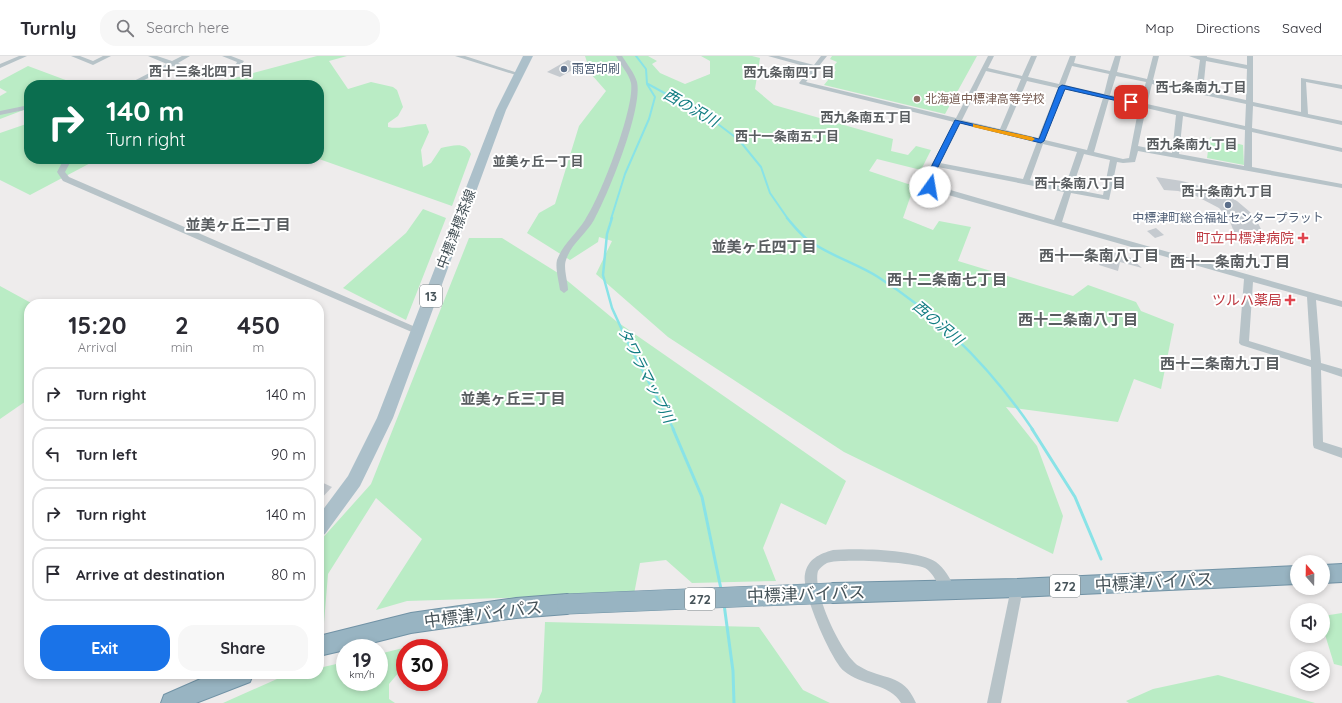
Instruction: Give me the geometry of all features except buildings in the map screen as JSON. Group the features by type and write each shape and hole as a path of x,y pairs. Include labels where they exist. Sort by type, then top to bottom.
{"highway":[{"path":"1330,574 1342,573"},
{"name":"中標津バイパス","path":"324,645 410,623 516,608 567,604 949,589 1017,588 1290,575"},
{"path":"172,703 209,681"}],"main road":[{"name":"中標津標茶線","path":"324,522 342,499 364,462 384,418 501,110 528,56"}],"street":[{"path":"0,66 24,56"},
{"path":"74,56 93,63 108,56"},
{"path":"151,56 200,73 238,65 242,61 225,56"},
{"path":"139,80 187,56"},
{"path":"458,56 518,74"},
{"path":"564,290 561,261 570,244 588,221 600,200 622,144 633,105 634,82 619,56"},
{"path":"770,56 815,67"},
{"path":"824,56 802,83 1123,161 1132,160 1136,148 1143,105 1156,56"},
{"path":"991,56 927,182 932,189 1342,304"},
{"path":"1002,132 1034,56"},
{"path":"1025,183 1073,56"},
{"path":"1090,153 1118,56"},
{"path":"1192,56 1204,57 1250,68"},
{"path":"1248,168 1250,56"},
{"path":"1199,92 1204,57"},
{"path":"1070,64 1342,123"},
{"path":"984,69 1342,150"},
{"path":"1305,115 1303,79 1342,87"},
{"path":"0,113 24,108"},
{"path":"1174,156 1180,114"},
{"path":"1136,148 1342,186"},
{"path":"1057,224 1081,151"},
{"path":"936,164 1106,198 1114,159"},
{"path":"65,164 61,172 66,179 418,331"},
{"path":"1249,278 1244,343 1342,373"},
{"path":"1312,296 1318,445 1342,453"},
{"path":"909,703 904,694 893,684 856,673 846,665 820,614 811,584 810,574 818,561 830,556 844,555 916,560 925,561 934,566 949,589"},
{"path":"994,703 1017,588"}],"green space":[{"path":"317,56 347,56 329,61 348,89 371,82 393,87 397,90 403,107 398,116 388,123 388,127 398,128 426,124 429,132 421,150 423,167 431,163 441,148 458,145 465,147 471,154 452,206 324,161 324,80 227,80"},
{"path":"585,56 648,56 657,61 652,64 660,73 685,84 710,74 710,61 701,56 752,56 760,58 755,89 774,105 893,139 891,151 908,155 916,146 931,150 921,170 877,159 869,171 914,186 903,218 933,230 939,221 971,227 958,261 1073,296 1088,285 1136,302 1141,311 1174,324 1161,389 1134,379 1118,422 1006,407 1037,446 1063,516 1053,554 844,452 668,337 596,274 612,241 599,237 598,242 570,260 527,233 539,213 555,204 579,126 606,91 591,74"},
{"name":"北海道中標津高等学校","path":"832,56 977,56 945,114 824,85 836,70 832,68 837,62 830,59"},
{"path":"28,66 66,80 24,80 24,110 0,119 0,96 7,92 0,88 0,81"},
{"path":"24,125 24,164 89,164 30,195 0,180 0,133"},
{"path":"1210,137 1243,145 1244,165 1207,158"},
{"path":"423,209 446,218 406,320 343,288 406,233"},
{"path":"469,238 502,238 558,273 616,321 846,481 826,525 781,503 763,548 776,581 692,583 666,560 640,563 634,594 407,601 376,610 422,539 376,498 328,574 324,623 324,536 371,484"},
{"path":"0,286 24,299 24,402 0,419"},
{"path":"1342,613 1342,666 1334,664 1328,643 1330,643 1330,615"},
{"path":"545,622 759,627 803,690 830,703 537,703 542,691"},
{"path":"396,650 396,676 389,684 389,699 395,703 223,703 277,679 324,679 324,667 336,664 336,691 388,691 388,652"},
{"path":"1218,675 1315,703 1129,703 1126,701 1153,689"}],"waterway":[{"name":"タワラマップ川","path":"611,219 625,174 649,119 655,97 647,84 646,69 636,56"},
{"name":"西の沢川","path":"648,84 710,118 739,140 761,167 770,193 788,219"},
{"name":"タワラマップ川","path":"612,218 607,234 603,275 612,308 628,343 674,430"},
{"name":"西の沢川","path":"787,218 800,233 816,246 878,277 923,309 944,327 982,365 1017,407 1033,430"},
{"name":"タワラマップ川","path":"673,429 702,497 721,589"},
{"name":"西の沢川","path":"1032,429 1075,497 1101,559"},
{"name":"タワラマップ川","path":"724,604 733,671 734,703"}],"slow traffic":[{"path":"976,125 1032,139"}],"place":[{"name":"雨宮印刷","path":"564,69"},
{"name":"北海道中標津高等学校","path":"917,99"},
{"name":"中標津町総合福祉センタープラット","path":"1228,205"},
{"name":"町立中標津病院","path":"1303,238"},
{"name":"ツルハ薬局","path":"1290,300"}],"district":[{"name":"西十三条北四丁目","path":"201,71"},
{"name":"西九条南四丁目","path":"789,72"},
{"name":"西七条南九丁目","path":"1201,87"},
{"name":"西九条南五丁目","path":"866,117"},
{"name":"西十一条南五丁目","path":"787,136"},
{"name":"西九条南九丁目","path":"1192,144"},
{"name":"並美ヶ丘一丁目","path":"538,161"},
{"name":"西十条南八丁目","path":"1080,183"},
{"name":"西十条南九丁目","path":"1227,191"},
{"name":"並美ヶ丘二丁目","path":"238,225"},
{"name":"並美ヶ丘四丁目","path":"764,247"},
{"name":"西十一条南八丁目","path":"1099,256"},
{"name":"西十一条南九丁目","path":"1230,262"},
{"name":"西十二条南七丁目","path":"947,280"},
{"name":"西十二条南八丁目","path":"1078,320"},
{"name":"西十二条南九丁目","path":"1220,364"},
{"name":"並美ヶ丘三丁目","path":"513,399"}],"route":[{"path":"930,187 927,182 928,179 958,121 1041,141 1062,87 1131,102"}]}
